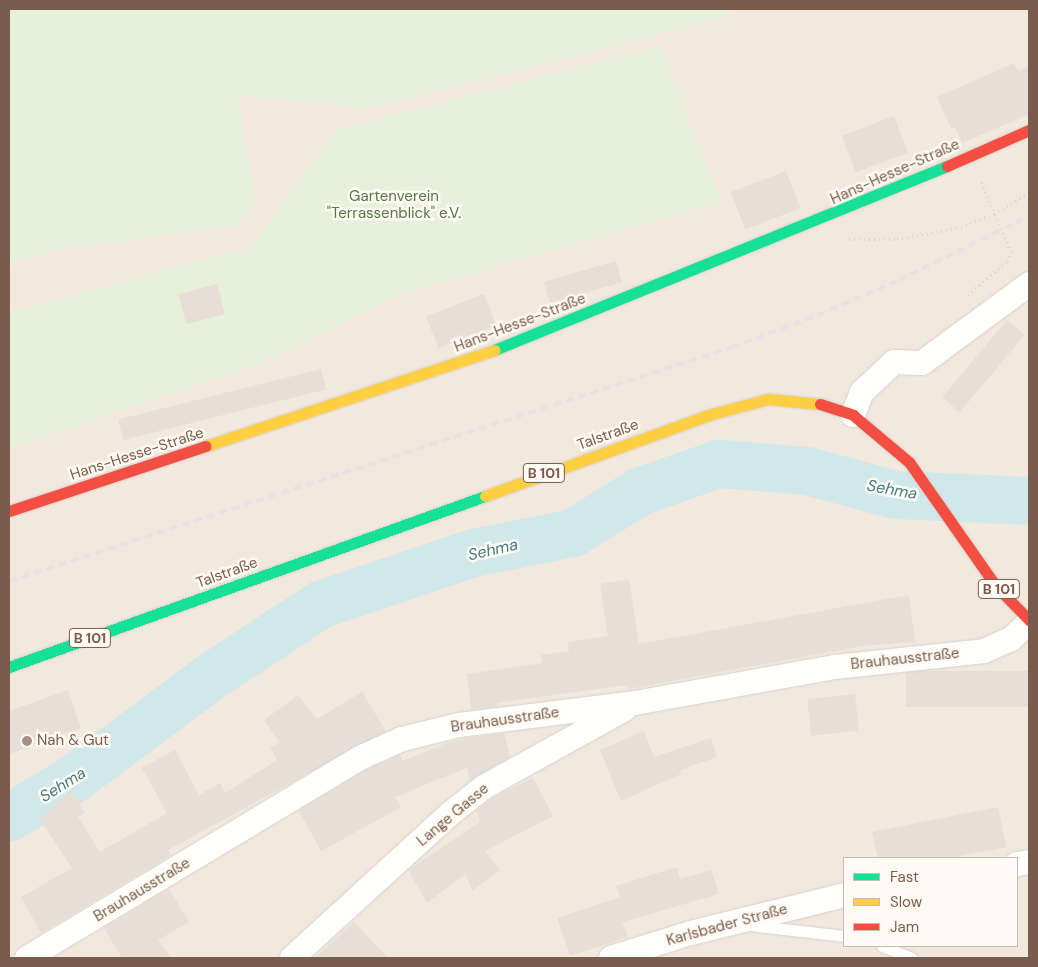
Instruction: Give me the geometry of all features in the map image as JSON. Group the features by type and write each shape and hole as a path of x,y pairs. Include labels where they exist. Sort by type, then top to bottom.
{"main road":[{"name":"Hans-Hesse-Straße","path":"9,511 476,356 804,227 1029,130"},
{"name":"Talstraße","path":"9,667 721,411 768,399 797,398 833,406 853,415 908,462 994,585 1029,621"}],"street":[{"path":"853,415 862,392 894,362 922,363 1029,284"},
{"name":"Brauhausstraße","path":"27,958 362,758 402,740 459,724 635,703 835,667 984,651 1010,639 1029,621"},
{"name":"Lange Gasse","path":"292,958 451,813 484,787 635,703"},
{"name":"Karlsbader Straße","path":"611,958 733,922 843,895"}],"lane":[{"path":"733,922 794,932 843,936"},
{"path":"884,947 912,958"}],"path":[{"path":"965,297 1006,261 1010,252 971,155"},
{"path":"804,227 848,239 897,239 961,227 994,214 1029,193"}],"shaded area":[{"path":"726,9 1029,9 1029,958 9,958 9,265 55,250 255,201 238,95 367,109 731,16"}],"green space":[{"path":"9,9 726,9 731,16 367,109 238,95 255,201 238,226 55,250 9,265"},
{"name":"Gartenverein \"Terrassenblick\" e.V.","path":"660,46 722,202 402,294 261,363 9,449 9,312 252,246 336,129"}],"building":[{"path":"1014,63 1019,71 1029,66 1029,114 962,143 955,127 951,128 937,97"},
{"path":"894,116 908,152 856,172 842,136"},
{"path":"786,171 800,208 745,229 731,192"},
{"path":"616,261 622,282 550,303 544,282"},
{"path":"217,284 225,314 186,324 178,294"},
{"path":"484,294 496,326 438,348 426,316"},
{"path":"1007,320 1025,335 960,412 942,397"},
{"path":"321,369 326,389 123,440 118,420"},
{"path":"629,579 639,644 909,595 915,642 862,646 628,689 627,685 497,703 498,706 471,710 467,674 542,663 541,655 569,651 568,642 608,636 600,584"},
{"path":"906,671 1029,671 1029,707 906,707"},
{"name":"Nah & Gut","path":"68,690 81,728 9,754 9,711"},
{"path":"362,692 386,731 168,850 171,855 41,933 21,897 72,868 39,818 71,791 85,813 78,817 100,852 167,813 142,768 175,750 199,795 220,783 225,793 277,760 270,748 280,742 264,720 298,695 317,719"},
{"path":"855,694 859,731 811,736 807,699"},
{"path":"644,731 654,757 711,738 717,757 680,770 681,774 621,801 600,750"},
{"path":"504,733 510,757 470,780 467,768 395,797 401,807 321,851 299,811 368,769 400,755 403,761 452,741"},
{"path":"533,778 553,816 485,851 500,870 472,891 466,874 427,903 408,870 480,822 477,810 492,798"},
{"path":"998,807 1006,847 955,857 878,857 872,832"},
{"path":"677,867 680,879 711,870 719,894 622,922 628,937 570,956 557,918 620,897 616,886"},
{"path":"169,889 189,922 158,940 171,958 122,958 104,928"},
{"path":"354,922 388,958 315,958"}],"waterway":[{"name":"Sehma","path":"9,818 75,778 209,678 320,605 474,553 573,533 641,491 719,464 807,471 896,495 1029,501"}],"railway":[{"path":"9,581 732,347 806,320 899,280 1029,216"}],"traffic: fast":[{"path":"494,350 947,166"},
{"path":"9,667 485,496"}],"traffic: slow":[{"path":"206,446 494,350"},
{"path":"485,496 712,414 768,399 820,404"}],"traffic: jam":[{"path":"947,166 1029,130"},
{"path":"820,404 853,415 909,462 995,585 1029,620"},
{"path":"9,511 206,446"}],"place":[{"name":"Nah & Gut","path":"27,741"}]}
